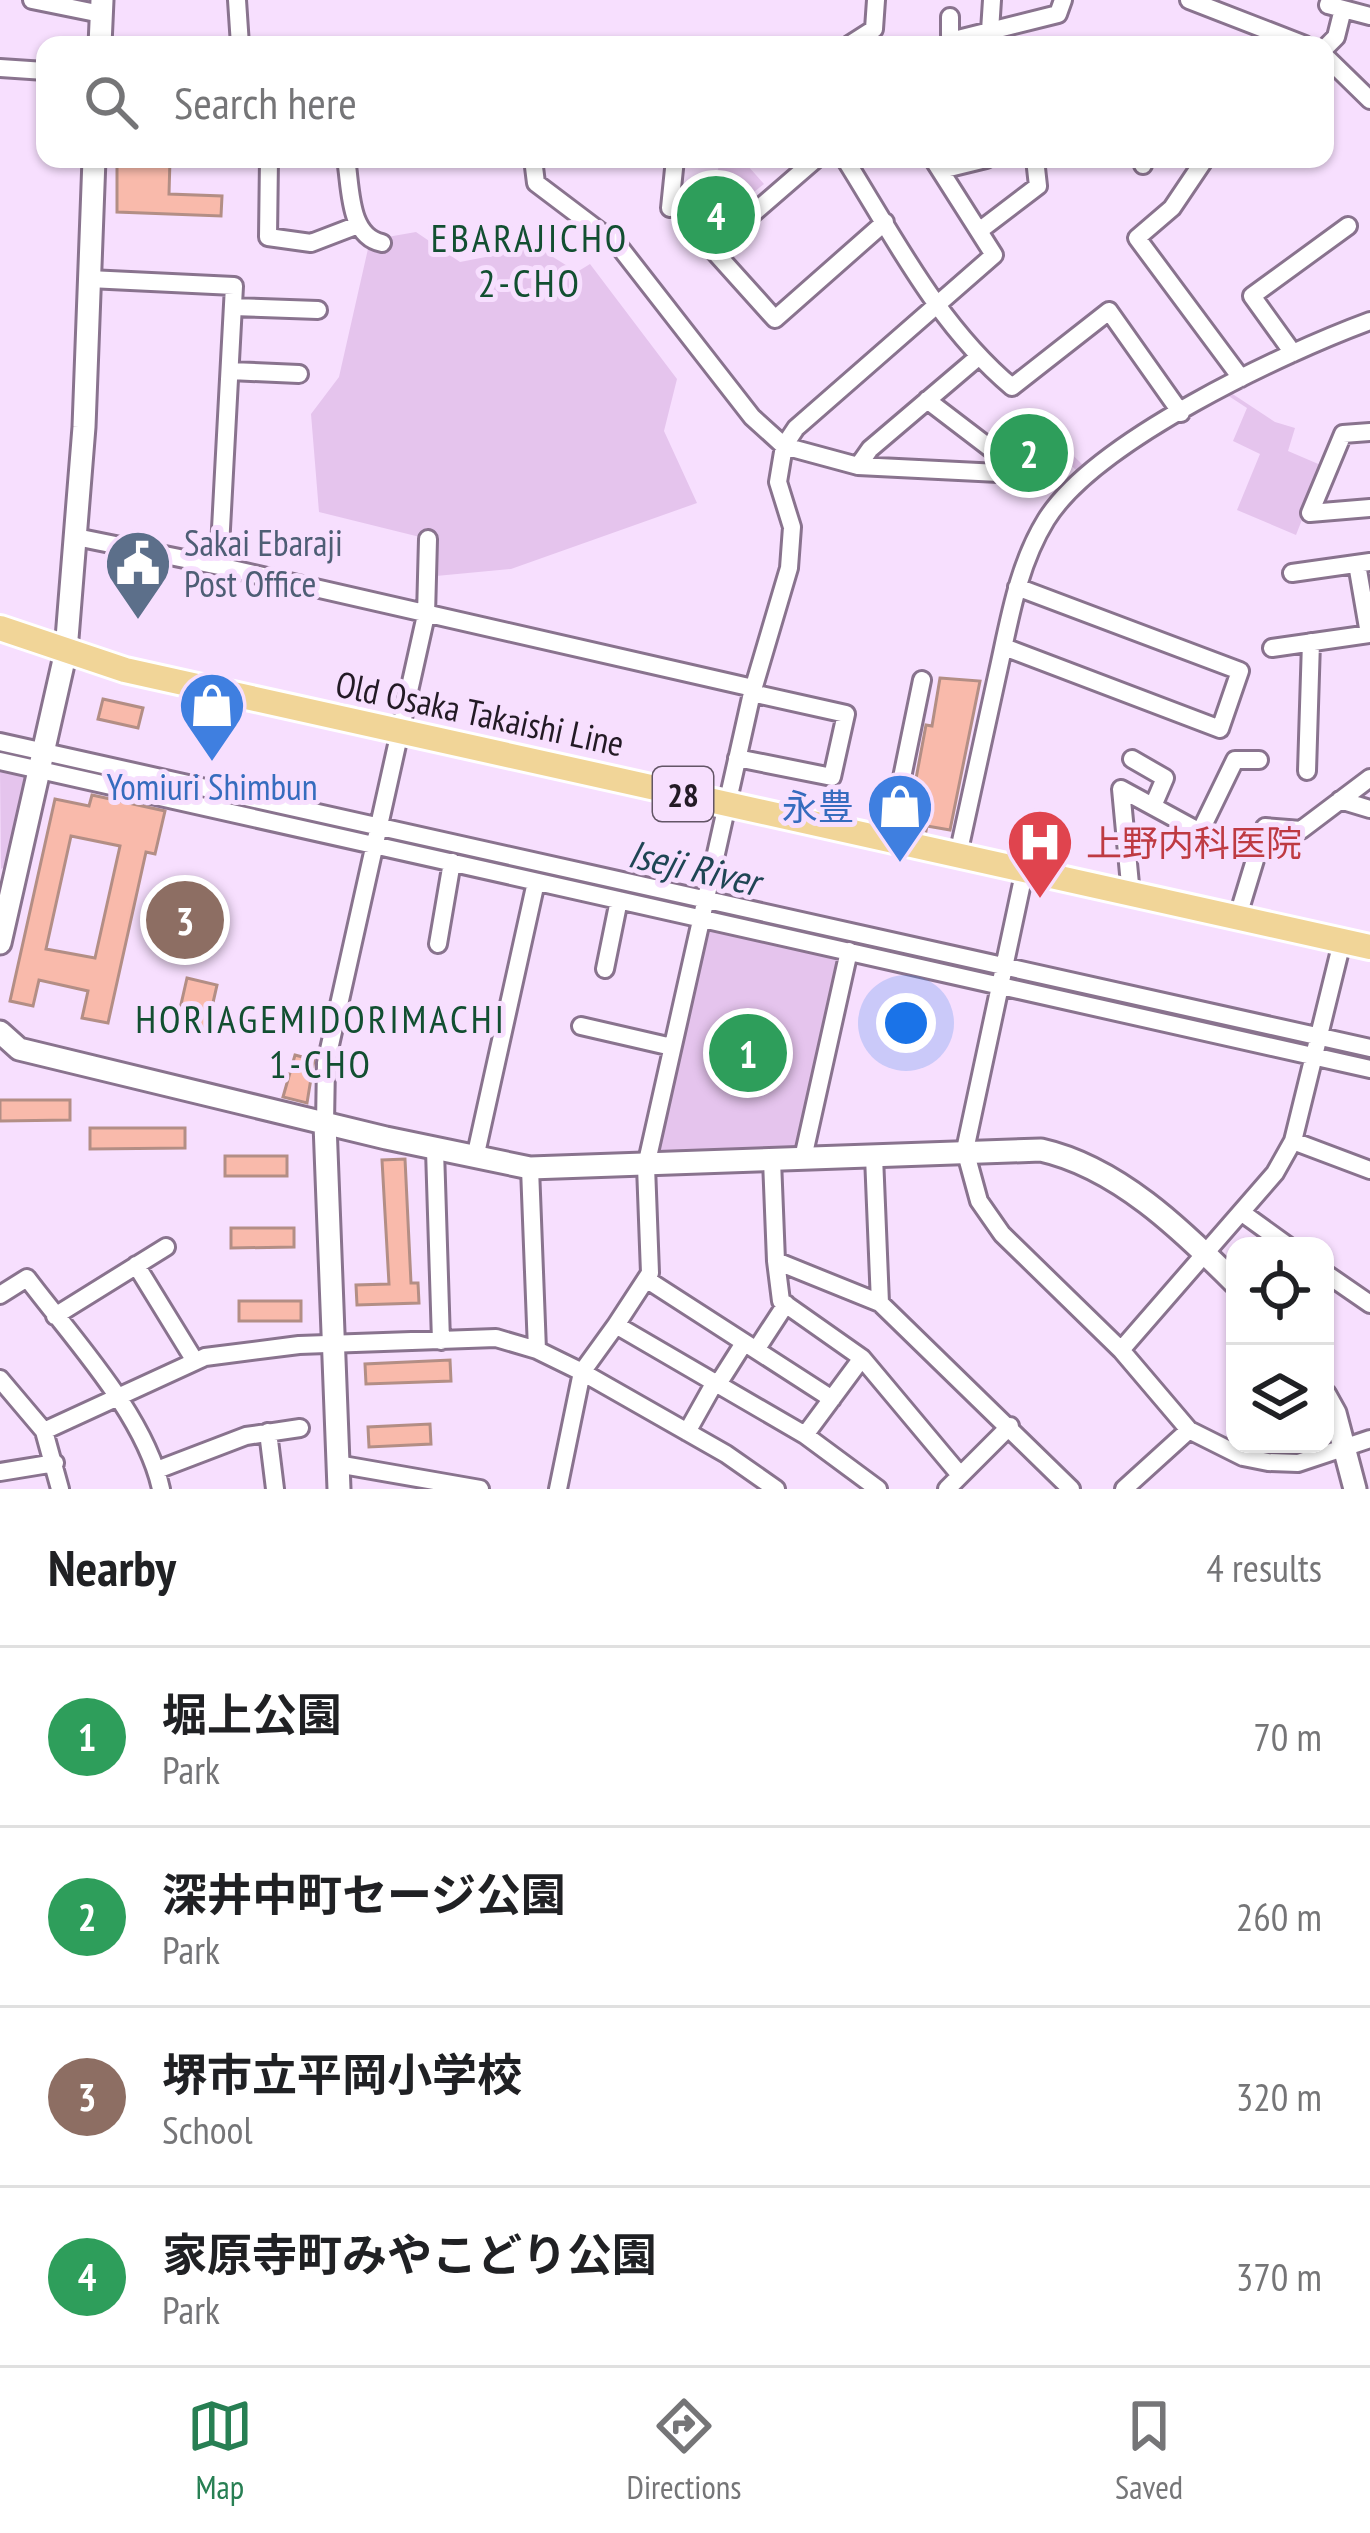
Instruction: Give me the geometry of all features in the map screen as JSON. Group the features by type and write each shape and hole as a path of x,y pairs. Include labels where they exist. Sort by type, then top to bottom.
{"main road":[{"name":"Old Osaka Takaishi Line","path":"0,628 125,670 1370,947"}],"street":[{"path":"32,0 102,7"},
{"path":"237,0 239,36"},
{"path":"866,36 874,29 876,0"},
{"path":"990,31 992,0"},
{"path":"968,36 1058,14 1063,0"},
{"path":"1190,0 1282,36"},
{"path":"1242,20 1247,0"},
{"path":"1334,40 1336,4 1370,16"},
{"path":"950,17 950,36"},
{"path":"1334,62 1370,100"},
{"path":"0,68 36,70"},
{"path":"0,943 6,880 66,651 94,168"},
{"path":"269,168 268,237 310,243 358,225"},
{"path":"348,168 358,225 370,241 382,243"},
{"path":"534,168 536,183 618,245 752,417 784,446 858,466 999,473 999,454 927,400"},
{"path":"670,208 674,168"},
{"path":"806,168 712,249 775,319 885,222"},
{"path":"851,168 935,303 977,358 1012,387 1109,311 1181,412"},
{"path":"558,1489 582,1372 650,1273 646,1166 753,690 789,568 792,527 778,482 784,446 796,428 994,256 939,168"},
{"path":"979,231 1038,186 1036,168"},
{"path":"1199,168 1172,208 1138,238 1240,378"},
{"path":"1293,352 1252,296 1348,226"},
{"path":"89,280 233,286 219,566"},
{"path":"233,307 318,310"},
{"path":"958,855 1017,587 1047,518 1122,448 1181,412 1293,352 1370,321"},
{"path":"858,466 870,448 977,358"},
{"path":"230,371 299,374"},
{"path":"1370,432 1343,434 1310,513 1370,508"},
{"path":"76,537 219,566 846,714 832,777 737,758"},
{"path":"338,1489 326,1063 426,615 428,539"},
{"path":"1272,648 1369,634 1364,563 1292,573"},
{"path":"1004,647 1220,729 1240,671 1017,587"},
{"path":"1307,771 1311,642"},
{"path":"889,841 922,680"},
{"path":"0,742 40,760 1002,976 1316,1046 1370,1048"},
{"path":"1132,759 1165,778 1153,806"},
{"path":"0,761 40,760"},
{"path":"1131,895 1121,789 1200,832 1235,760 1259,760"},
{"path":"1237,920 1265,827 1301,830 1370,778"},
{"path":"1340,800 1370,809"},
{"path":"376,835 452,862 536,882 619,900 702,908 849,951 1002,976"},
{"path":"438,944 452,862"},
{"path":"1025,869 965,1150 979,1201 1002,1234 1121,1349 1190,1430 1243,1457 1268,1462 1298,1463 1370,1439"},
{"path":"475,1158 536,882"},
{"path":"605,969 619,900"},
{"path":"1121,1349 1275,1173 1293,1142 1342,942"},
{"path":"803,1158 849,951"},
{"path":"581,1026 672,1047"},
{"path":"0,1032 20,1049 435,1150 530,1168 1041,1150 1108,1176 1226,1274"},
{"path":"1316,1046 1370,1069"},
{"path":"1293,1142 1370,1170"},
{"path":"435,1150 441,1341"},
{"path":"874,1156 880,1303"},
{"path":"772,1160 781,1301 862,1358 957,1483 1010,1426"},
{"path":"530,1168 537,1349"},
{"path":"1241,1212 1276,1237"},
{"path":"56,1316 166,1247"},
{"path":"776,1261 880,1303 1071,1489"},
{"path":"136,1265 195,1361"},
{"path":"0,1295 27,1279 116,1397 159,1479 207,1448 300,1428"},
{"path":"646,1279 832,1399"},
{"path":"1334,1279 1370,1304"},
{"path":"686,1432 717,1383 785,1304"},
{"path":"616,1324 806,1435 878,1489"},
{"path":"44,1431 195,1361 239,1351 496,1338 537,1349 582,1372 776,1489"},
{"path":"806,1435 862,1358"},
{"path":"0,1379 44,1431 60,1489"},
{"path":"1334,1420 1355,1489"},
{"path":"1124,1489 1190,1430"},
{"path":"268,1432 275,1489"},
{"path":"0,1472 56,1463"},
{"path":"337,1464 480,1489"}],"shaded area":[{"path":"718,168 750,168 764,184 700,235 716,196"},
{"path":"416,232 460,262 537,247 577,272 590,264 677,379 664,431 697,503 511,569 436,576 428,539 319,512 311,414 339,377 370,240"},
{"path":"1228,391 1275,422 1295,428 1288,451 1323,466 1296,535 1237,510 1260,454 1233,441 1247,408 1224,393"},
{"path":"1009,426 1041,449 1054,437 1084,466 1078,472 1055,450 1026,479 1005,479 1006,452 997,445"},
{"path":"0,767 24,773 27,779 7,866 1,869"},
{"path":"706,930 837,959 797,1148 657,1153"}],"building":[{"path":"117,168 170,168 169,194 222,196 221,216 117,212"},
{"path":"940,678 980,681 950,830 927,826 926,831 907,827"},
{"path":"103,699 143,708 138,728 98,719"},
{"path":"92,795 165,811 155,854 146,852 108,1023 82,1018 88,991 39,980 33,1006 10,1001 55,799 89,806","holes":["71,836 120,846 95,958 46,949"]},
{"path":"187,978 217,985 207,1029 177,1022"},
{"path":"295,1055 314,1060 307,1103 283,1097"},
{"path":"0,1100 70,1100 70,1120 0,1121"},
{"path":"90,1128 185,1128 185,1148 90,1149"},
{"path":"225,1156 287,1156 287,1176 225,1176"},
{"path":"405,1159 411,1283 418,1283 419,1303 357,1305 356,1285 389,1284 382,1160"},
{"path":"231,1228 294,1228 294,1247 231,1248"},
{"path":"239,1301 301,1301 301,1321 239,1321"},
{"path":"450,1360 451,1381 366,1384 365,1364"},
{"path":"430,1424 431,1444 369,1447 368,1427"}],"waterway":[{"name":"Iseji River","path":"0,752 113,775"},
{"name":"Iseji River","path":"725,912 1370,1058"}],"place":[{"name":"家原寺町みやこどり公園","path":"716,215"},
{"name":"深井中町セージ公園","path":"1029,453"},
{"name":"Sakai Ebaraji Post Office","path":"138,622"},
{"name":"Yomiuri Shimbun","path":"212,764"},
{"name":"永豊","path":"900,865"},
{"name":"上野内科医院","path":"1040,901"},
{"name":"堺市立平岡小学校","path":"185,920"},
{"name":"堀上公園","path":"748,1053"}],"district":[{"name":"EBARAJICHO 2-CHO","path":"530,260"},
{"name":"HORIAGEMIDORIMACHI 1-CHO","path":"321,1040"}]}
